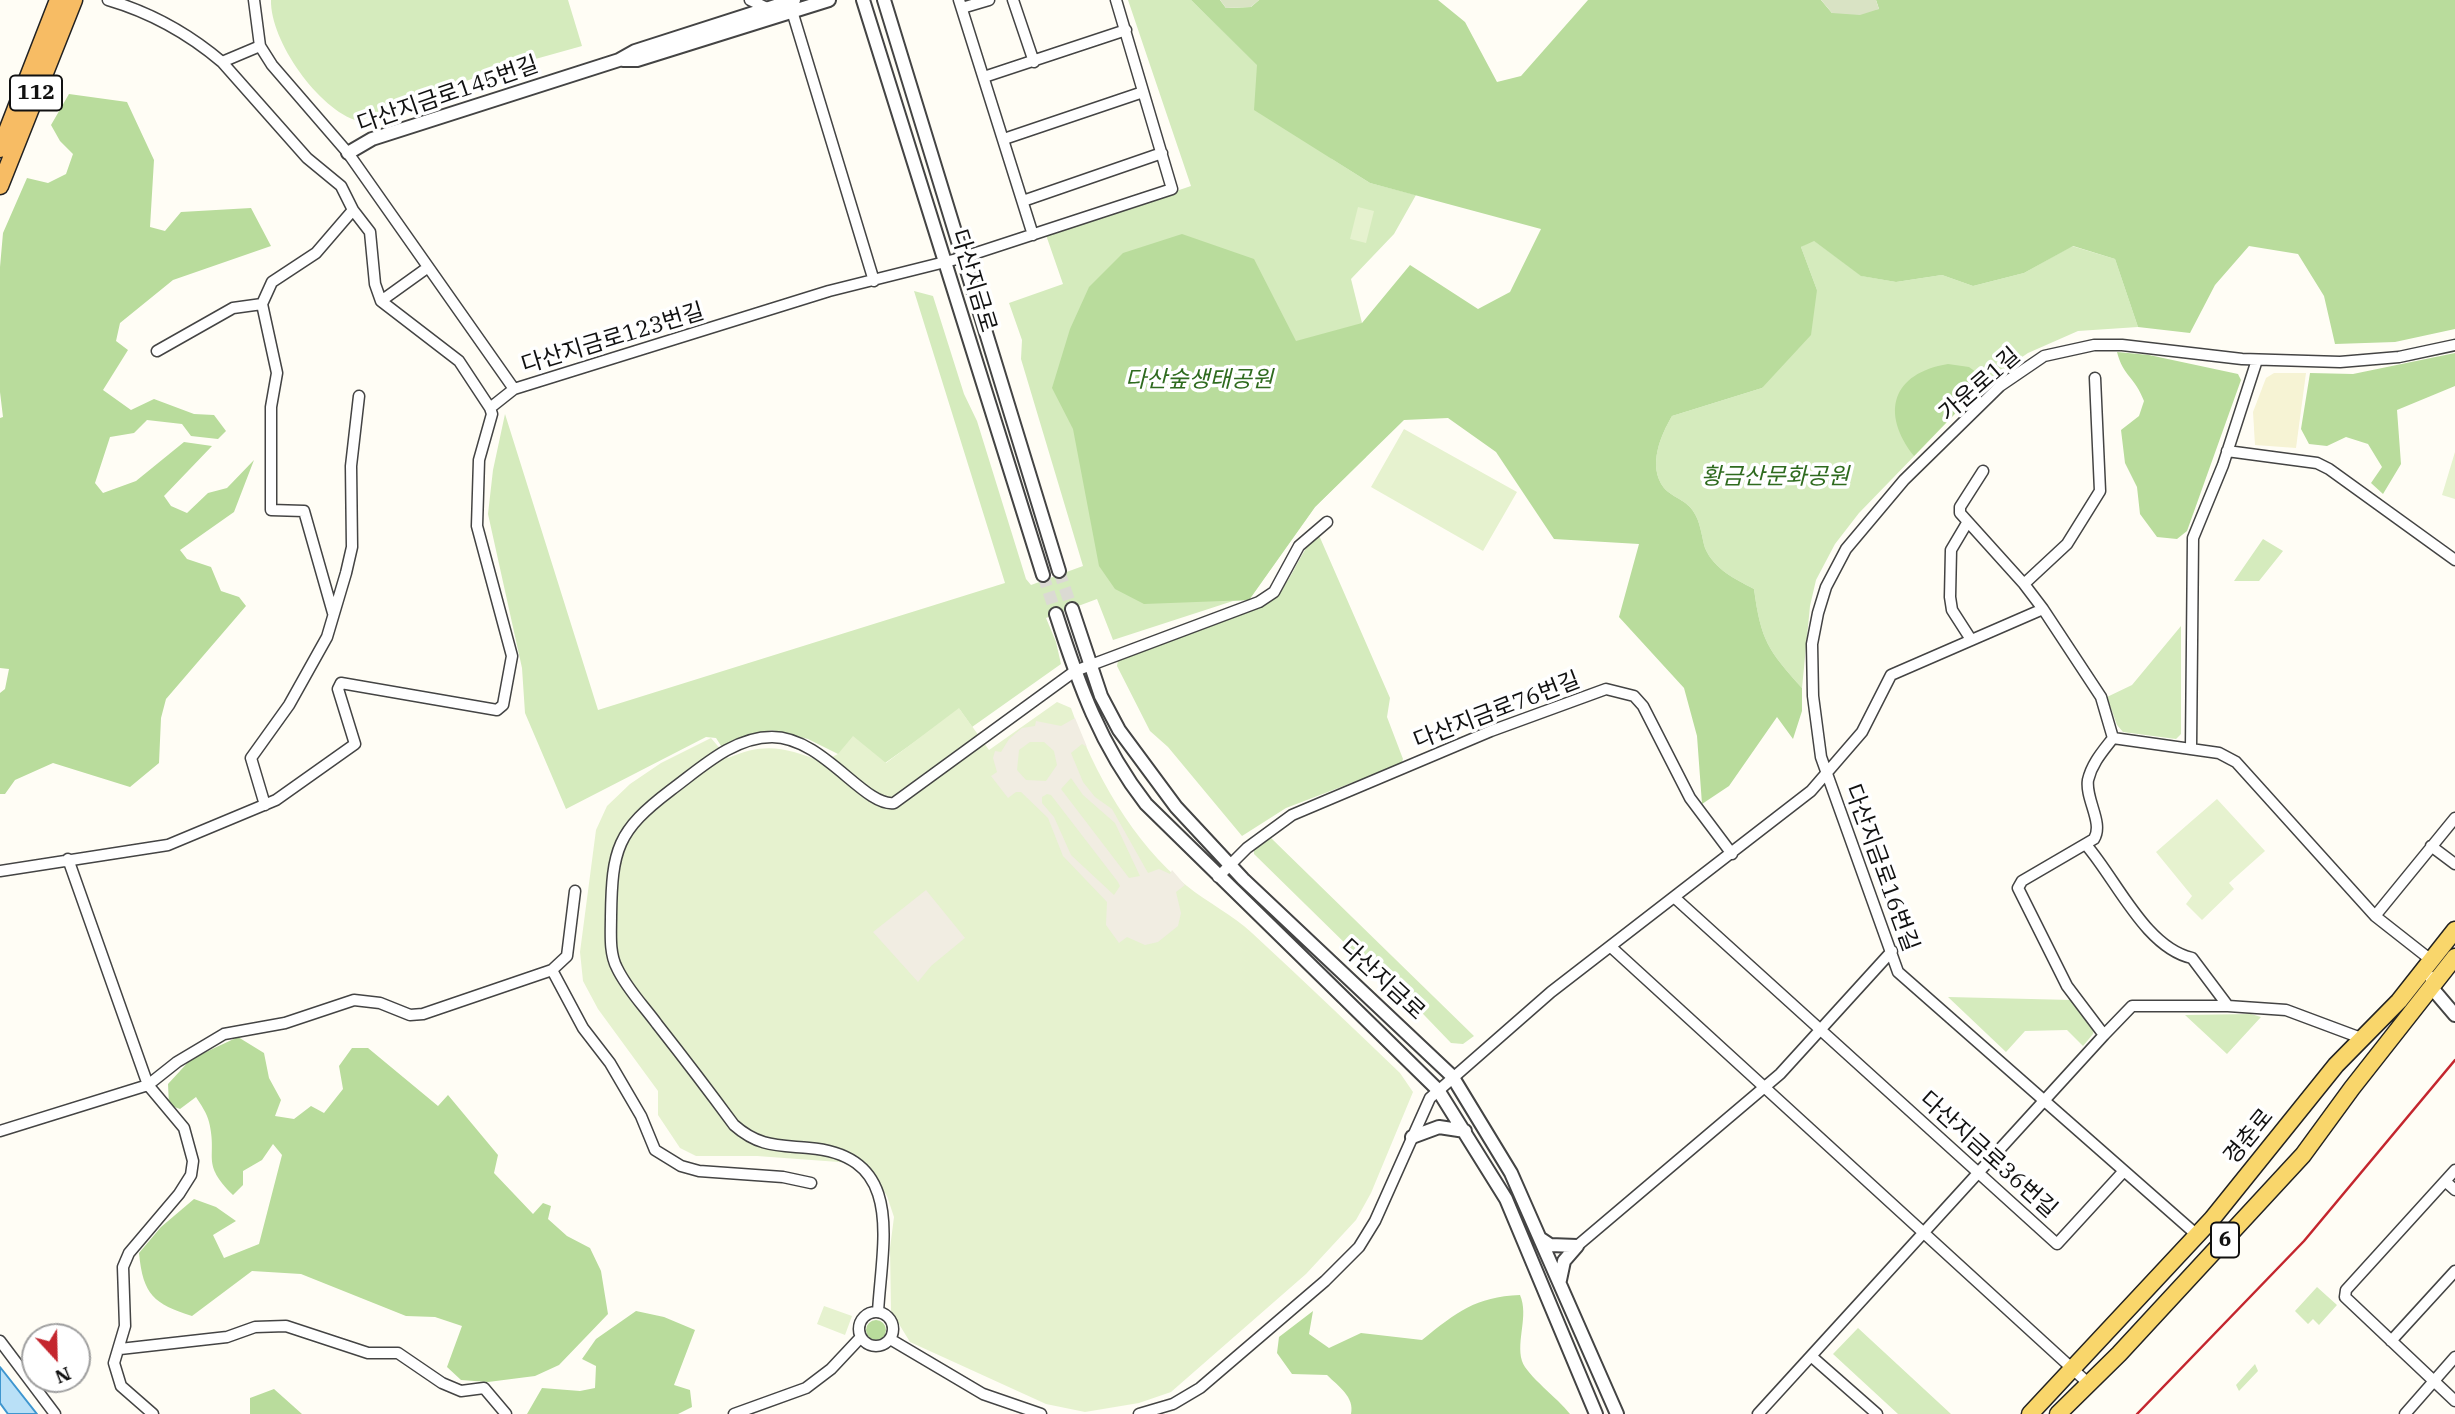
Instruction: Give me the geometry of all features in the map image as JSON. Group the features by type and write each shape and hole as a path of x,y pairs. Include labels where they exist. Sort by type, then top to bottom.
{"highway":[{"name":"112","path":"0,149 58,0"},
{"name":"112","path":"0,186 74,0"}],"main road":[{"name":"경춘로","path":"2030,1414 2197,1236 2361,1038 2399,1001 2455,930"},
{"name":"6","path":"2058,1414 2119,1354 2303,1155 2455,957"}],"street":[{"path":"0,871 21,870 68,859 168,845 265,805 355,744 338,689 341,683 497,710 503,705 512,656 477,526 479,460 492,414 490,408 459,361 381,301 375,284 370,232 353,210 341,186 307,158 222,62 201,44 160,21 108,0"},
{"name":"다산지금로145번길","path":"254,0 260,46 282,78 348,153 372,139 619,60 635,51 766,8 829,0"},
{"path":"744,16 748,0 766,8"},
{"name":"다산지금로","path":"863,0 1043,575"},
{"name":"다산지금로","path":"884,0 1059,571"},
{"path":"989,0 960,4 1033,234"},
{"path":"1013,0 1034,62"},
{"path":"1023,201 1161,153 1116,0"},
{"path":"793,6 874,281"},
{"name":"다산지금로145번길","path":"619,60 637,60 793,6"},
{"path":"985,77 1126,30"},
{"path":"222,62 260,46"},
{"path":"1004,139 1143,92"},
{"name":"다산지금로123번길","path":"348,153 514,389 829,291 961,258 1172,189 1161,153"},
{"path":"333,613 304,511 271,510 271,419 277,373 262,304 272,282 316,253 353,210"},
{"path":"381,301 427,268"},
{"path":"157,351 233,308 262,304"},
{"name":"가운로1길","path":"1826,772 1814,716 1812,644 1826,587 1846,549 1904,480 2000,386 2044,356 2094,345 2122,345 2258,360 2369,361 2455,345"},
{"path":"2191,748 2193,543 2258,360"},
{"path":"2024,584 2067,544 2100,491 2095,378"},
{"path":"490,408 514,389"},
{"path":"265,805 250,758 289,705 327,637 352,547 351,467 359,396"},
{"path":"2227,451 2317,463 2455,560"},
{"path":"1983,471 1960,513 2043,609 2101,697 2113,738"},
{"path":"878,1312 883,1206 877,1186 865,1168 853,1159 820,1149 768,1145 750,1139 734,1125 630,990 615,965 611,946 614,860 620,841 640,813 738,744 754,738 775,737 802,743 816,751 878,802 894,803 1075,671 1259,602 1274,592 1299,546 1327,522"},
{"path":"1967,523 1951,550 1950,597 1952,610 1970,638"},
{"name":"다산지금로","path":"1072,609 1090,665 1119,730 1176,807 1229,864 1452,1076 1496,1145 1541,1239 1617,1414"},
{"path":"1826,772 1862,732 1891,675 1970,638 2043,609"},
{"name":"다산지금로","path":"1056,614 1101,737 1121,771 1146,804 1438,1090 1506,1199 1596,1414"},
{"name":"다산지금로76번길","path":"1218,877 1229,864 1292,816 1491,731 1606,689 1634,696 1643,706 1690,798 1732,854"},
{"path":"2113,738 2219,753 2236,762 2375,916 2431,960 2432,988 2455,1015"},
{"path":"2104,1035 2067,986 2018,891 2022,881 2087,846 2097,834 2087,783 2099,755 2113,738"},
{"name":"다산지금로16번길","path":"1139,1414 1173,1404 1200,1388 1325,1281 1359,1247 1375,1221 1430,1098 1452,1076 1611,947 1811,791 1826,772"},
{"name":"다산지금로16번길","path":"1826,772 1898,972 2197,1236"},
{"path":"2375,916 2455,818"},
{"path":"2087,846 2157,942 2180,955 2192,958 2228,1006"},
{"path":"2431,846 2455,864"},
{"path":"68,859 148,1085 184,1128 193,1161 191,1175 179,1194 130,1253 123,1267 126,1308 121,1349 114,1363 121,1386 150,1408 153,1414"},
{"path":"0,1131 148,1085 177,1062 224,1034 285,1023 354,1000 380,1003 410,1015 423,1014 552,970 567,956 575,891"},
{"name":"다산지금로36번길","path":"1675,898 2057,1244 2123,1172"},
{"path":"1611,947 2088,1383"},
{"path":"1560,1284 1564,1261 1577,1246 1765,1086 1892,951"},
{"path":"552,970 583,1028 610,1063 641,1116 655,1150 681,1166 699,1171 783,1177 811,1183"},
{"path":"2432,988 2455,1002"},
{"path":"1758,1414 2132,1006 2228,1006 2297,1012 2361,1038"},
{"path":"1412,1137 1439,1127 1465,1131"},
{"path":"2455,1170 2346,1290 2348,1303 2455,1401"},
{"path":"2445,1181 2455,1190"},
{"path":"1541,1239 1550,1245 1577,1246"},
{"path":"2391,1342 2455,1271"},
{"path":"734,1414 806,1388 831,1369 862,1337 862,1320 870,1313 886,1314 893,1323 891,1339"},
{"path":"121,1349 227,1336 256,1327 286,1326 368,1353 398,1353 442,1382 461,1391 484,1388 506,1414"},
{"path":"862,1337 875,1346 891,1339"},
{"path":"891,1339 983,1394 1041,1414"},
{"path":"0,1342 55,1414"},
{"path":"1811,1356 1877,1414"},
{"path":"2405,1414 2455,1357"}],"shaded area":[{"path":"2274,373 2306,373 2296,448 2255,445 2253,412 2266,378"},
{"path":"1075,718 1087,747 1082,744 1071,753 1083,782 1095,797 1112,809 1148,873 1159,869 1170,874 1172,870 1185,885 1176,892 1181,913 1178,926 1158,942 1145,945 1127,937 1119,943 1106,925 1107,902 1063,856 1048,818 1021,792 1008,798 991,776 997,772 993,758 995,751 1001,752 1009,739 1022,728 1035,726 1036,721 1061,726","holes":["1030,742 1044,742 1054,751 1057,765 1046,781 1026,780 1017,770 1019,750","1071,778 1083,795 1115,823 1140,876 1129,878 1061,789","1051,795 1118,882 1120,886 1114,895 1071,855 1054,817 1042,803 1042,797"]},
{"path":"926,890 965,938 931,966 918,982 873,932"}],"green space":[{"path":"271,0 568,0 582,46 496,70 358,121 328,103 300,72 279,35"},
{"name":"다산숲생태공원","path":"1128,0 1191,0 1258,65 1332,159 1370,183 1416,195 1394,234 1351,279 1362,323 1366,457 1315,507 1249,600 1233,601 1113,640 1097,599 1046,618 1061,664 972,727 960,710 885,763 838,754 808,739 772,730 747,736 723,749 716,738 706,737 566,809 525,713 522,668 488,514 493,470 505,414 598,710 1005,583 914,291 933,296 964,394 977,421 1026,579 1031,585 1083,566 1021,359 1022,340 1009,303 1063,284 1046,235 1191,186"},
{"path":"1191,0 1220,0 1226,8 1251,7 1259,0 1438,0 1465,22 1497,82 1521,76 1588,0 1821,0 1832,13 1879,9 1876,0 2455,0 2455,329 2395,342 2335,344 2324,296 2298,254 2249,246 2215,285 2190,333 2138,327 2115,259 2073,246 2024,273 1973,286 1942,275 1896,282 1861,276 1814,241 1801,247 1817,290 1811,335 1762,388 1672,416 1664,432 1656,461 1659,479 1664,488 1693,511 1705,548 1714,562 1726,573 1754,589 1763,633 1768,644 1802,688 1802,711 1793,739 1777,717 1729,786 1702,804 1697,736 1684,688 1619,617 1639,544 1554,539 1496,452 1448,418 1404,420 1315,507 1249,600 1144,604 1115,589 1099,566 1073,429 1052,388 1070,329 1089,287 1123,253 1182,234 1254,259 1296,341 1362,323 1410,265 1478,309 1510,292 1541,229 1370,183 1254,110 1257,65"},
{"path":"1220,0 1259,0 1251,7 1226,8"},
{"path":"1821,0 1876,0 1879,9 1860,15 1832,13"},
{"path":"69,94 127,102 154,160 150,227 165,231 181,212 251,208 271,246 173,280 120,323 116,341 128,350 103,390 131,410 154,399 194,414 214,415 226,431 218,439 191,436 182,424 147,420 134,433 110,437 95,483 103,493 136,481 184,442 212,446 164,496 171,506 187,513 208,493 227,488 254,460 234,512 180,550 187,559 211,567 221,591 239,597 246,606 166,699 161,718 159,763 130,787 53,763 15,780 5,794 0,794 0,693 5,689 9,669 0,668 0,418 3,417 0,392 0,267 3,233 27,178 48,183 66,174 73,154 60,141 51,125"},
{"path":"1358,207 1374,211 1366,243 1350,239"},
{"name":"황금산문화공원","path":"1813,240 1862,276 1896,282 1942,275 1973,286 2024,273 2072,246 2115,259 2138,327 2078,331 2028,353 1987,381 1859,513 1835,544 1816,580 1810,606 1802,688 1768,644 1763,633 1754,589 1726,573 1714,562 1705,548 1693,511 1664,488 1659,479 1656,461 1660,441 1672,416 1762,388 1817,290 1801,247"},
{"path":"2117,352 2149,355 2238,374 2241,380 2187,531 2177,539 2157,537 2140,514 2137,487 2125,463 2121,430 2139,416 2144,401 2122,366"},
{"path":"2455,353 2455,386 2397,410 2401,464 2383,494 2371,483 2382,467 2368,444 2346,437 2327,446 2309,444 2301,429 2310,373 2353,374"},
{"path":"1948,364 1969,367 1987,380 1914,456 1897,425 1897,397 1914,376"},
{"path":"1404,429 1517,492 1483,551 1371,487"},
{"path":"2455,452 2455,499 2442,495"},
{"path":"1318,533 1390,698 1387,717 1403,759 1401,764 1286,808 1242,836 1168,747 1150,731 1117,666 1118,660 1267,604 1283,588"},
{"path":"2263,539 2283,551 2259,581 2234,581"},
{"path":"2181,626 2181,734 2176,739 2123,732 2117,725 2107,697 2132,685"},
{"path":"1057,702 1071,708 1091,757 1117,805 1167,869 1252,933 1400,1073 1413,1092 1371,1193 1356,1220 1306,1274 1171,1392 1139,1403 1085,1412 1046,1404 910,1342 891,1311 890,1248 894,1217 887,1196 866,1164 757,1156 696,1156 680,1148 658,1115 658,1091 598,1009 583,981 580,952 596,830 607,806 630,784 661,763 711,738 728,758 753,750 775,748 822,762 838,754 853,736 886,763 959,708 989,750"},
{"path":"2217,799 2265,851 2229,883 2234,889 2202,920 2186,904 2192,896 2156,852"},
{"path":"1271,838 1474,1036 1463,1044 1451,1043 1376,965 1356,954 1254,854 1254,850"},
{"path":"1948,997 2072,1000 2094,1027 2093,1034 2083,1046 2067,1030 2025,1031 2006,1052"},
{"path":"2251,1014 2261,1017 2227,1054 2185,1015"},
{"path":"238,1037 264,1053 269,1078 281,1100 275,1116 294,1119 311,1106 324,1113 343,1089 339,1066 352,1048 368,1048 438,1106 448,1095 498,1155 494,1173 533,1214 543,1203 551,1206 548,1219 567,1236 590,1248 601,1271 608,1314 559,1365 535,1376 488,1382 461,1380 447,1367 462,1326 435,1317 406,1316 301,1274 252,1271 192,1316 160,1302 153,1296 144,1279 139,1253 161,1227 194,1199 216,1207 236,1221 213,1235 224,1258 259,1244 282,1155 273,1144 262,1160 243,1171 243,1185 233,1195 213,1167 209,1122 196,1097 180,1109 169,1105 168,1084 191,1059"},
{"path":"2317,1287 2337,1305 2319,1325 2313,1319 2308,1324 2295,1311"},
{"path":"1520,1295 1523,1311 1520,1345 1522,1361 1530,1373 1570,1414 1351,1414 1348,1397 1327,1375 1292,1374 1277,1353 1279,1337 1313,1311 1309,1334 1329,1348 1361,1333 1422,1340 1467,1308 1491,1299"},
{"path":"824,1306 852,1316 845,1335 817,1324"},
{"path":"636,1311 664,1317 695,1330 674,1385 690,1390 692,1407 678,1414 527,1414 542,1388 580,1391 595,1388 596,1366 582,1359 596,1339"},
{"path":"876,1320 883,1323 886,1330 883,1337 876,1340 869,1337 866,1330 869,1323"},
{"path":"1858,1328 1951,1414 1898,1414 1833,1354"},
{"path":"2255,1364 2258,1371 2239,1391 2236,1385"},
{"path":"274,1389 302,1414 250,1414 250,1398"}],"water":[{"path":"0,1367 37,1414 8,1414 0,1403"}],"tunnel":[{"path":"1059,571 1072,609"},
{"path":"1043,575 1056,614"}],"railway":[{"path":"2137,1414 2304,1241 2455,1060"}]}
